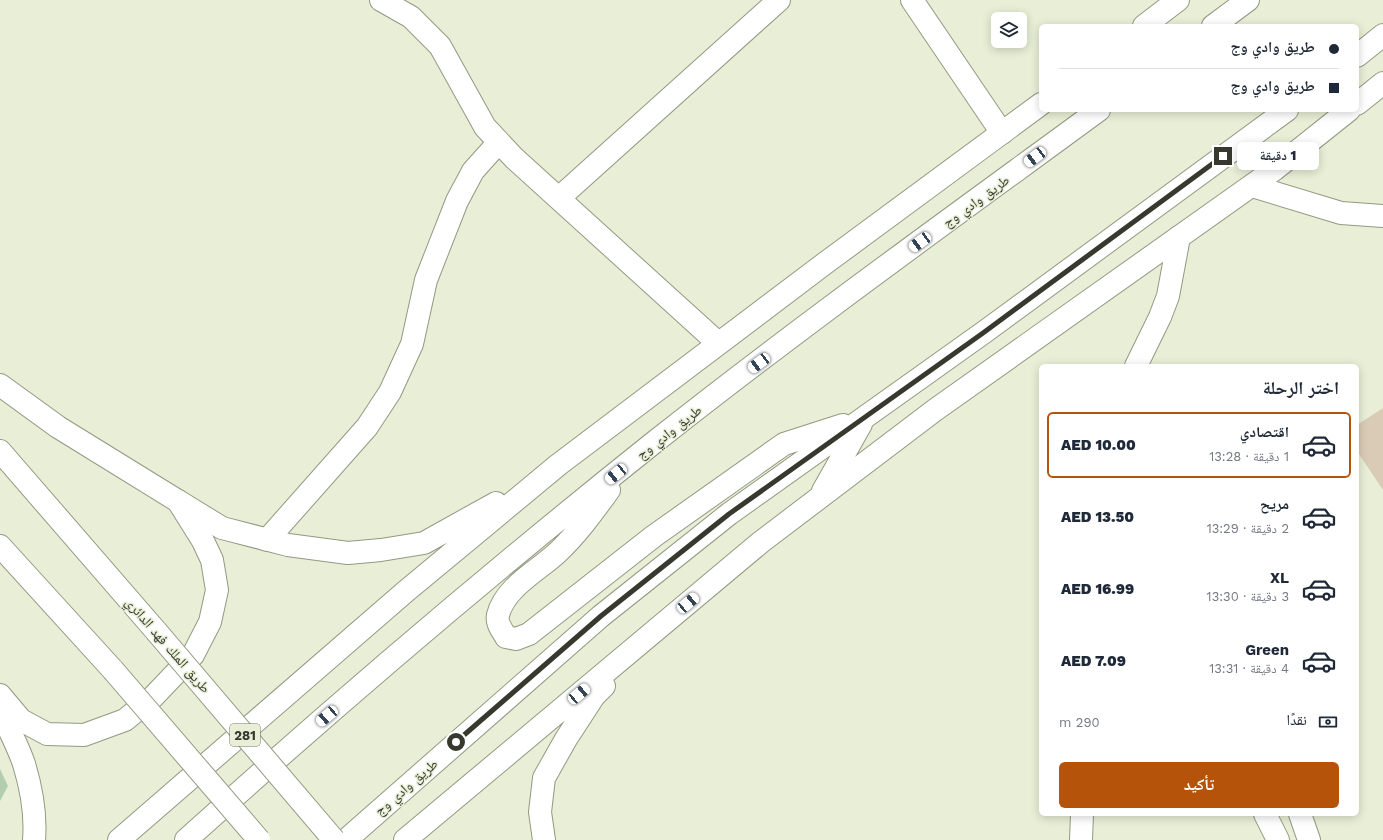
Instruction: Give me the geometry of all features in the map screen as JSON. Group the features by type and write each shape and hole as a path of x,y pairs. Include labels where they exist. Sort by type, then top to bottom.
{"main road":[{"path":"381,0 411,17 440,46 485,127 514,158 718,343"},
{"path":"559,198 779,0"},
{"path":"1147,24 1178,0"},
{"path":"1215,24 1248,0"},
{"path":"917,2 1002,133"},
{"path":"1359,54 1383,35"},
{"path":"1359,102 1383,83"},
{"path":"119,840 405,592 542,477 824,264 1039,107"},
{"name":"طريق وادي وج","path":"186,840 421,634 629,464 831,308 1096,112"},
{"name":"طريق وادي وج","path":"346,840 601,616 729,514 983,333 1284,112"},
{"path":"405,840 761,542 935,410 1275,170 1347,112"},
{"path":"267,540 367,426 390,392 412,344 426,280 454,207 473,171 499,142"},
{"path":"1252,186 1341,213 1383,216"},
{"path":"1137,364 1160,317 1168,296 1180,238"},
{"path":"0,385 58,428 222,528 288,545 348,553 380,550 424,543 542,477"},
{"path":"629,464 580,529 558,552 508,593 498,616 499,625 506,637 516,639 530,634 654,536 784,444 864,418"},
{"path":"819,499 864,418"},
{"name":"طريق الملك فهد الدائري","path":"0,451 334,840"},
{"path":"0,695 21,720 47,734 84,735 125,720 153,697 193,655 210,622 217,590 212,560 203,541 178,501"},
{"path":"0,546 113,670 259,840"},
{"path":"544,840 540,812 544,778 555,758 594,696 664,623"},
{"path":"1,716 24,764 31,796 35,831 34,840"},
{"path":"1081,840 1082,816"},
{"path":"1266,816 1278,840"},
{"path":"1301,816 1309,840"}],"shaded area":[{"path":"1383,408 1383,490 1359,454 1359,424"}],"building":[{"path":"0,769 8,786 0,801"}],"route":[{"path":"456,742 601,616 729,514 983,333 1223,156"}]}
